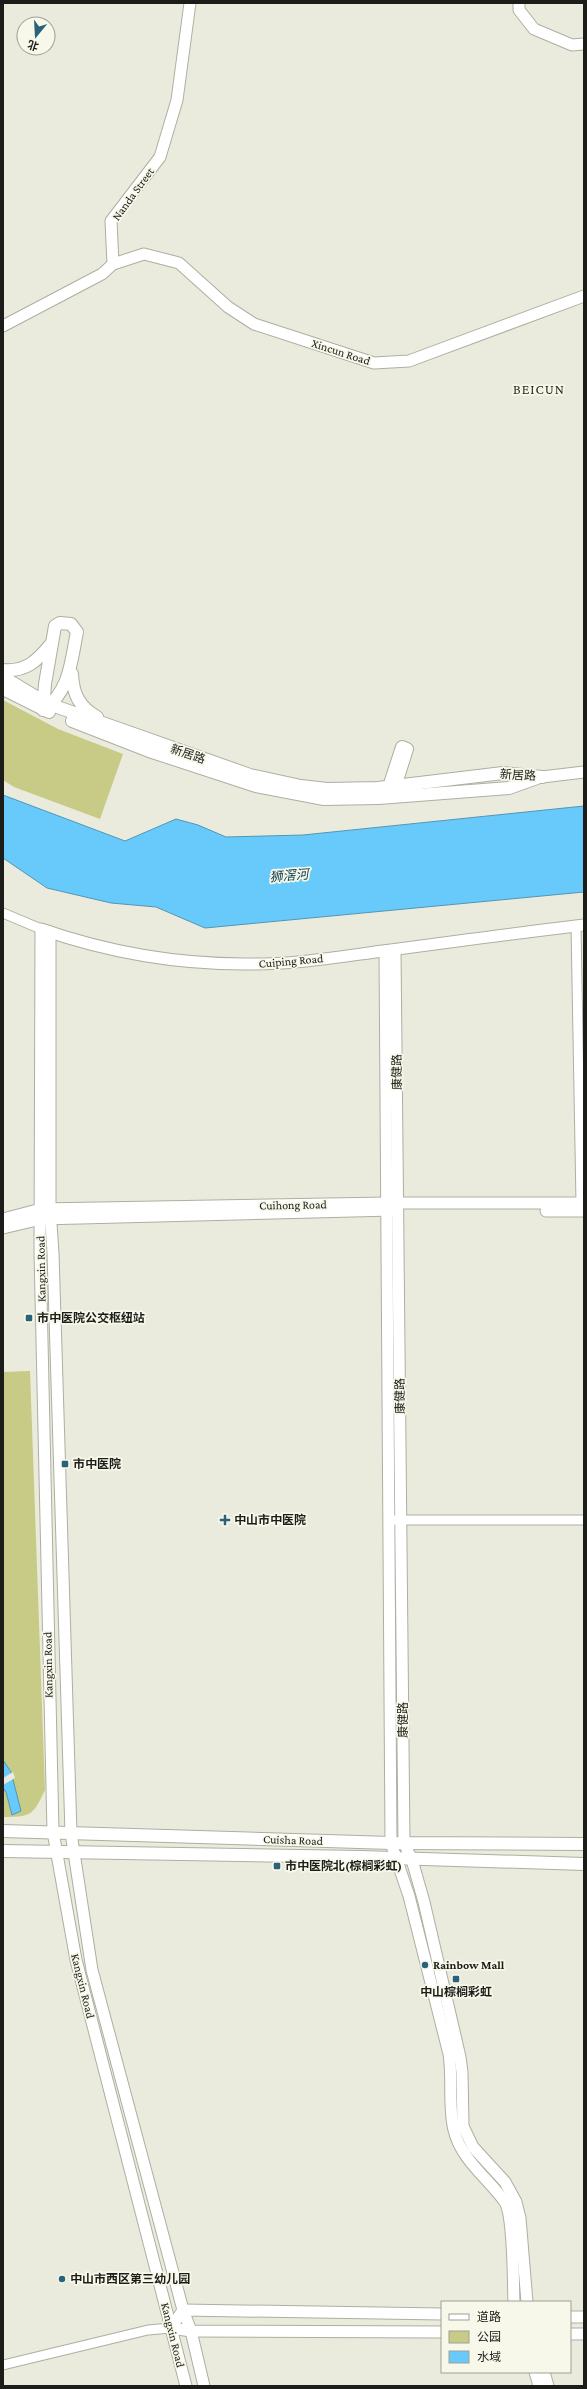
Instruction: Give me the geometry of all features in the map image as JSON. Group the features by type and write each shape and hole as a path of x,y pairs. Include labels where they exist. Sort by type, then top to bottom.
{"main road":[{"path":"60,623 71,624 77,632 67,682 46,705 51,646 55,626 60,623"},
{"path":"51,646 53,653 60,656 70,654 72,656"},
{"path":"3,670 14,671 27,668 51,646"},
{"path":"72,656 73,690 80,704 90,713 119,730"},
{"name":"新居路","path":"3,677 46,705 149,751 256,786 324,799 390,792 503,773 542,777"},
{"name":"新居路","path":"3,689 250,774 301,786 327,789 390,792"},
{"name":"Cuisha Road","path":"3,1832 53,1832 391,1843 584,1844"},
{"name":"Cuisha Road","path":"3,1851 584,1864"}],"street":[{"name":"Nanda Street","path":"113,264 111,221 160,157 177,100 190,3"},
{"path":"519,3 519,10 534,29 572,45 584,44"},
{"name":"Xincun Road","path":"113,264 144,254 179,263 228,307 254,324 374,363 409,361 584,296"},
{"path":"3,326 102,274 113,264"},
{"path":"542,777 584,772"},
{"name":"Cuiping Road","path":"3,913 46,930 86,943 139,955 220,964 294,962 580,925"},
{"path":"580,925 583,1206"},
{"name":"Kangxin Road","path":"46,930 46,1214 53,1832 76,1960 186,2386"},
{"name":"康健路","path":"390,950 392,1207 389,1520 391,1843"},
{"name":"Cuihong Road","path":"3,1219 46,1214 392,1207 583,1206"},
{"name":"康健路","path":"392,1207 402,1520 404,1843"},
{"name":"Kangxin Road","path":"46,1214 71,1833 92,1970 183,2310 191,2331 204,2386"},
{"name":"Cuihong Road","path":"3,1228 46,1214"},
{"path":"389,1520 584,1520"},
{"path":"391,1843 410,1896 462,2072 463,2126 473,2147 504,2182 516,2202 520,2218 527,2301"},
{"path":"404,1843 412,1860 440,1995 452,2073 454,2130 465,2154 506,2203 509,2217 514,2301"},
{"path":"171,2328 183,2310 441,2314"},
{"path":"571,2317 584,2317"},
{"path":"3,2365 148,2330 171,2328 191,2331 441,2332"},
{"path":"571,2334 584,2334"},
{"path":"535,2373 539,2386"},
{"path":"544,2373 548,2386"}],"green space":[{"path":"3,700 58,729 123,754 100,819 14,787 3,780"},
{"path":"30,1371 45,1790 34,1810 30,1813 20,1816 3,1817 3,1372"}],"water":[{"name":"狮滘河","path":"3,795 125,841 176,819 198,825 226,837 303,835 584,806 584,892 205,928 156,907 111,903 47,888 3,858"},
{"path":"3,1760 11,1772 21,1811 12,1815 6,1792 3,1788"}],"pier":[{"path":"13,1772 15,1778 3,1785 3,1778"}],"place":[{"name":"市中医院公交枢纽站","path":"29,1318"},
{"name":"市中医院","path":"65,1464"},
{"name":"中山市中医院","path":"225,1520"},
{"name":"市中医院北(棕榈彩虹)","path":"277,1866"},
{"name":"Rainbow Mall","path":"425,1965"},
{"name":"中山棕榈彩虹","path":"456,1979"},
{"name":"中山市西区第三幼儿园","path":"62,2279"}],"district":[{"name":"BEICUN","path":"539,389"}]}
